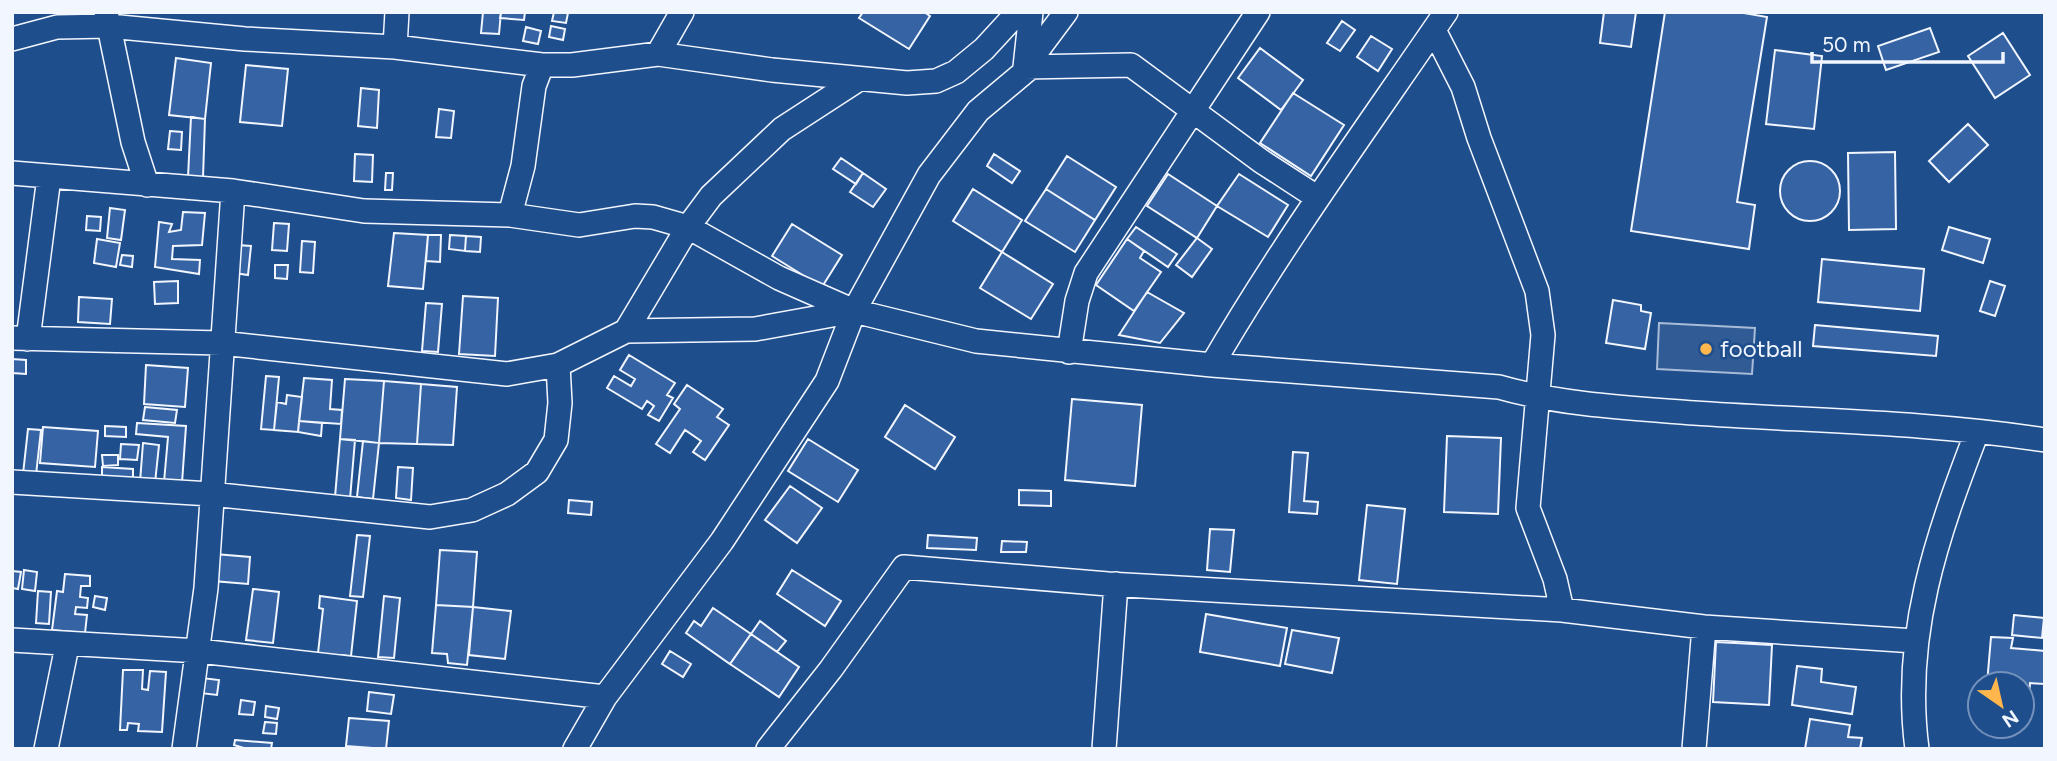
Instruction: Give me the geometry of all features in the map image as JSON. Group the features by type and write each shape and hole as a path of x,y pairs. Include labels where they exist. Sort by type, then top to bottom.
{"street":[{"path":"395,47 397,12"},
{"path":"658,54 681,12"},
{"path":"12,39 57,27 108,19 245,39 395,47 542,65 572,65 658,54 772,70 907,83 936,81 956,72 984,49 1018,12"},
{"path":"575,749 605,697 722,541 827,381 854,311 929,175 978,111 1027,70 1025,67 1031,12"},
{"path":"1025,67 1066,12"},
{"path":"1069,352 1077,301 1086,273 1258,12"},
{"path":"108,19 130,130 147,185"},
{"path":"1212,365 1318,198 1440,21"},
{"path":"1440,21 1479,138 1537,291 1543,335 1528,508 1555,579 1562,610"},
{"path":"510,215 523,166 534,86 542,65"},
{"path":"1025,67 1131,65 1261,161 1318,198"},
{"path":"626,331 688,227 711,196 782,129 859,79"},
{"path":"12,173 233,191 364,211 510,215 579,225 635,216 653,217 688,227 779,278 854,311 976,341 1212,365 1499,387 1537,398 1651,410 1977,432 2045,440"},
{"path":"49,177 20,338 221,343 507,374 558,365 626,331 754,329 854,311"},
{"path":"184,749 199,651 233,191"},
{"path":"12,482 211,494 430,517 472,510 507,494 537,472 556,440 560,403 558,365"},
{"path":"1917,749 1912,709 1914,641 1936,549 1977,432"},
{"path":"768,749 831,669 904,567 1116,584 1562,610 1704,627 1914,641"},
{"path":"1104,749 1116,584"},
{"path":"1694,749 1704,627"},
{"path":"12,640 67,646 199,651 605,697"},
{"path":"46,749 67,646"}],"shaded area":[{"name":"football","path":"1659,323 1755,328 1752,374 1657,369"}],"building":[{"path":"483,12 501,12 499,34 481,33"},
{"path":"501,12 525,12 524,20 500,18"},
{"path":"554,12 568,13 566,23 552,21"},
{"path":"863,12 924,12 930,16 909,49 859,18"},
{"path":"1604,12 1636,12 1631,47 1600,43"},
{"path":"1665,12 1738,12 1767,17 1737,202 1755,205 1749,249 1631,231"},
{"path":"1342,21 1355,30 1340,51 1327,43"},
{"path":"551,26 565,29 563,40 549,37"},
{"path":"526,27 541,31 538,44 523,41"},
{"path":"1930,28 1939,52 1886,70 1878,46"},
{"path":"2003,33 2030,75 1995,98 1968,56"},
{"path":"1371,36 1392,49 1378,71 1357,57"},
{"path":"1260,48 1303,80 1281,110 1238,78"},
{"path":"1775,50 1822,56 1814,129 1766,124"},
{"path":"176,58 211,63 205,119 169,115"},
{"path":"246,65 288,69 282,126 240,122"},
{"path":"361,88 379,90 377,128 358,126"},
{"path":"1293,93 1344,125 1311,176 1260,143"},
{"path":"439,109 454,111 451,138 436,137"},
{"path":"191,117 205,119 203,178 188,177"},
{"path":"1968,124 1988,145 1949,182 1929,161"},
{"path":"170,131 182,132 181,150 168,149"},
{"path":"1895,152 1896,229 1849,230 1848,153"},
{"path":"355,154 373,155 372,182 354,181"},
{"path":"994,154 1020,171 1012,183 987,166"},
{"path":"1067,156 1116,187 1095,220 1046,189"},
{"path":"841,158 863,173 856,184 833,169"},
{"path":"1804,161 1816,161 1835,174 1840,191 1838,203 1827,216 1816,221 1804,221 1785,208 1780,197 1780,185 1793,166"},
{"path":"386,173 393,173 392,190 385,190"},
{"path":"863,173 886,189 873,207 850,192"},
{"path":"1168,174 1217,206 1197,238 1147,206"},
{"path":"1239,174 1288,205 1268,237 1217,206"},
{"path":"973,189 1022,220 1002,252 953,221"},
{"path":"1046,189 1095,220 1075,252 1025,221"},
{"path":"110,208 125,210 121,240 107,238"},
{"path":"183,212 205,213 202,245 173,246 172,259 200,260 199,274 155,267 159,222 172,224 169,232 181,230"},
{"path":"87,216 101,217 100,231 86,230"},
{"path":"274,223 289,224 287,251 272,250"},
{"path":"792,224 842,255 822,287 772,256"},
{"path":"1136,227 1177,254 1168,267 1127,239"},
{"path":"1949,227 1990,239 1983,263 1942,250"},
{"path":"394,233 428,235 423,289 388,286"},
{"path":"428,235 441,235 440,262 426,261"},
{"path":"450,235 466,236 465,251 449,249"},
{"path":"466,236 481,237 480,252 465,251"},
{"path":"1197,238 1212,249 1192,277 1176,265"},
{"path":"97,239 120,243 116,267 94,263"},
{"path":"1127,239 1144,251 1140,258 1161,272 1134,311 1096,285"},
{"path":"302,241 315,242 313,273 300,272"},
{"path":"237,245 251,246 248,275 234,273"},
{"path":"1002,252 1053,284 1031,319 980,288"},
{"path":"122,255 133,256 132,267 120,265"},
{"path":"1822,259 1924,269 1920,311 1818,302"},
{"path":"275,265 288,265 287,279 275,278"},
{"path":"178,281 178,303 155,304 154,282"},
{"path":"1990,281 2005,286 1995,316 1980,311"},
{"path":"1147,292 1184,313 1160,343 1119,335"},
{"path":"463,296 498,298 495,356 459,354"},
{"path":"79,297 112,299 110,324 78,322"},
{"path":"1613,300 1641,305 1641,311 1651,313 1645,349 1606,343"},
{"path":"426,303 442,304 438,352 422,351"},
{"path":"1815,325 1938,336 1936,356 1813,346"},
{"path":"629,355 675,383 667,395 673,398 659,421 648,415 654,406 647,401 642,409 607,388 614,376 631,386 635,379 620,370"},
{"path":"12,359 26,360 26,374 12,373"},
{"path":"146,365 188,368 185,407 144,404"},
{"path":"266,376 279,377 274,430 261,429"},
{"path":"304,378 332,380 330,409 342,410 341,424 299,421"},
{"path":"345,379 384,381 379,443 340,439"},
{"path":"384,381 421,384 417,444 379,443"},
{"path":"421,384 457,387 453,445 417,444"},
{"path":"687,385 723,409 717,417 729,425 705,460 693,452 701,441 685,430 670,453 656,444 680,409 674,404"},
{"path":"287,395 302,397 298,432 274,430 277,402 286,404"},
{"path":"1072,399 1142,405 1135,486 1065,480"},
{"path":"905,405 955,437 935,469 885,437"},
{"path":"145,407 177,410 175,423 143,420"},
{"path":"299,421 322,423 321,436 298,432"},
{"path":"137,423 186,426 182,483 164,482 168,437 136,434"},
{"path":"105,426 126,427 126,437 105,436"},
{"path":"43,427 98,431 95,467 40,463"},
{"path":"28,429 41,430 36,475 23,474"},
{"path":"1447,436 1501,438 1498,514 1444,512"},
{"path":"340,439 355,440 350,499 335,497"},
{"path":"808,439 858,470 838,502 788,471"},
{"path":"363,441 379,443 373,499 357,497"},
{"path":"143,443 159,445 155,483 140,482"},
{"path":"121,444 139,445 137,460 120,459"},
{"path":"1293,452 1308,453 1304,501 1318,502 1317,514 1289,512"},
{"path":"102,455 118,455 118,465 103,466"},
{"path":"102,467 133,469 133,484 102,483"},
{"path":"398,467 413,468 411,500 396,498"},
{"path":"790,486 822,508 797,543 765,520"},
{"path":"1019,490 1051,491 1051,506 1019,505"},
{"path":"569,500 592,502 591,515 568,513"},
{"path":"1367,505 1405,509 1397,584 1359,580"},
{"path":"1210,529 1234,530 1230,572 1207,570"},
{"path":"357,535 370,536 363,597 350,596"},
{"path":"928,535 977,538 976,550 927,548"},
{"path":"1002,541 1027,542 1026,552 1001,552"},
{"path":"440,550 477,552 473,607 436,605"},
{"path":"215,554 250,557 248,584 213,581"},
{"path":"24,570 37,572 35,591 22,589"},
{"path":"792,570 841,601 825,626 777,594"},
{"path":"12,571 21,572 18,589 12,588"},
{"path":"65,574 90,576 90,586 81,586 80,597 88,598 87,608 76,607 75,614 87,615 85,633 52,630 57,591 63,592"},
{"path":"253,589 279,592 273,643 246,640"},
{"path":"38,591 51,592 49,624 36,623"},
{"path":"95,596 107,598 105,610 93,607"},
{"path":"320,596 357,601 351,656 341,655 340,660 318,653 323,609 319,608"},
{"path":"384,596 400,598 394,658 378,657"},
{"path":"436,605 473,607 467,665 448,663 447,654 432,653"},
{"path":"473,607 511,611 505,659 469,655"},
{"path":"713,608 751,634 730,664 686,633 694,621 701,626"},
{"path":"1206,614 1287,628 1280,666 1200,652"},
{"path":"2014,615 2044,618 2042,638 2012,635"},
{"path":"760,621 786,641 777,652 751,634"},
{"path":"1292,630 1339,638 1332,673 1285,664"},
{"path":"751,634 799,667 779,697 730,664"},
{"path":"1991,637 2013,638 2011,648 2045,651 2045,684 2036,683 2036,670 1988,670"},
{"path":"1716,642 1772,645 1769,705 1713,702"},
{"path":"670,651 691,664 683,677 662,664"},
{"path":"1797,666 1822,669 1821,682 1856,687 1852,714 1792,705"},
{"path":"123,670 143,670 142,689 148,690 150,671 166,672 162,732 138,731 139,724 128,723 127,730 120,730"},
{"path":"202,678 219,680 217,695 200,693"},
{"path":"369,692 394,695 391,714 367,711"},
{"path":"241,700 255,702 253,715 239,714"},
{"path":"266,706 279,708 277,719 265,717"},
{"path":"349,718 389,721 386,749 346,746"},
{"path":"1810,719 1850,725 1848,737 1862,738 1860,749 1805,749"},
{"path":"265,722 277,723 276,734 263,733"},
{"path":"235,740 272,743 271,749 247,749 234,745"}],"place":[{"name":"football","path":"1706,349"}]}
